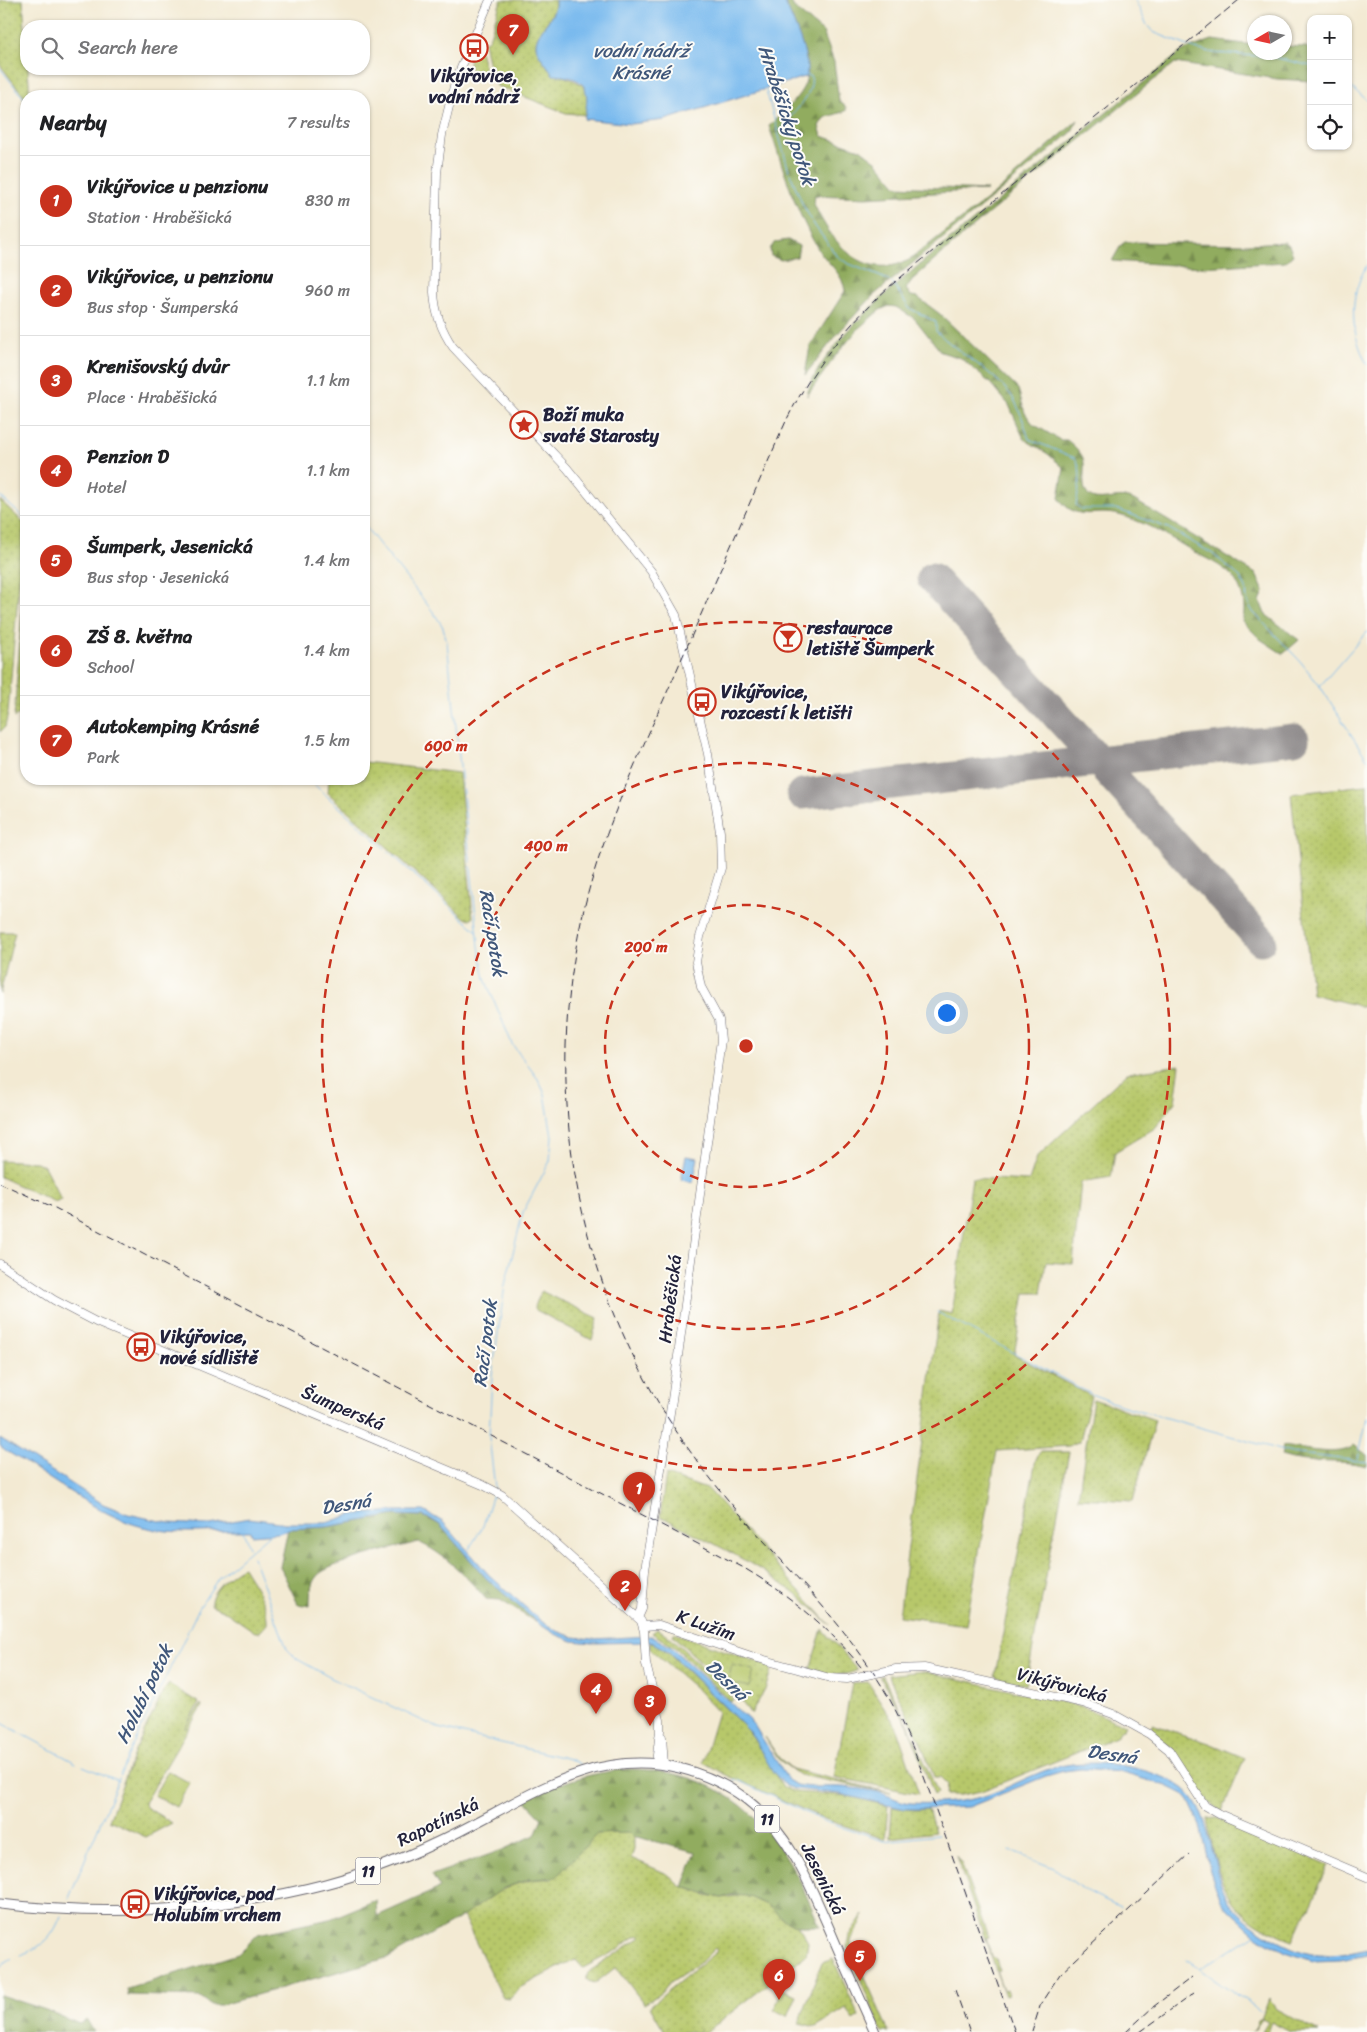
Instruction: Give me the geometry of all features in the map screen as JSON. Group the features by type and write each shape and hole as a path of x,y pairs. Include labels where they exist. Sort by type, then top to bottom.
{"main road":[{"name":"Rapotínská","path":"0,1904 64,1909 137,1909 258,1898 324,1884 413,1854 540,1788 577,1772 620,1763 660,1764 704,1775 728,1788"},
{"name":"Jesenická","path":"728,1788 745,1798 764,1816 791,1850 810,1885 875,2032"}],"street":[{"name":"Hraběšická","path":"490,0 451,95 439,152 434,292 437,315 441,327 453,347 567,468 651,571 676,615 708,754 721,839 721,868 718,884 697,950 696,962 701,987 719,1020 721,1040 672,1400 646,1567 642,1609 638,1618"},
{"name":"Šumperská","path":"0,1264 54,1300 96,1322 495,1490 638,1618 644,1630"},
{"name":"K Lužím","path":"644,1630 659,1625 759,1658"},
{"path":"644,1630 647,1666 664,1751 660,1764"},
{"name":"Vikýřovická","path":"759,1658 822,1676 841,1679 900,1668 924,1668 1096,1707 1149,1734 1169,1750 1205,1806 1367,1877"}],"green space":[{"path":"0,0 23,0 24,20 20,20 20,75 28,75 30,90 20,91 0,65"},
{"path":"501,0 555,0 553,12 539,34 536,46 541,58 549,68 557,74 581,85 586,91 588,101 585,115 566,113 497,86 491,77 484,42 489,39"},
{"path":"784,0 790,0 795,9 823,32 834,62 839,101 846,107 846,111 824,118 819,126 822,136 860,149 877,162 897,186 987,190 866,197 815,195 814,204 830,232 839,244 863,262 877,266 892,265 909,260 994,194 1078,120 1071,133 874,295 840,331 805,375 810,346 845,291 841,279 818,249 803,220 790,189 769,126 796,98 803,88 806,79 807,68 802,44"},
{"path":"1212,40 1247,44 1247,60 1292,60 1292,46 1306,47 1307,81 1277,79 1175,63 988,214 912,280 906,289 911,296 917,297 940,314 1018,389 1025,413 1033,424 1060,440 1067,440 1078,451 1083,458 1084,485 1088,495 1096,499 1123,497 1134,500 1256,574 1264,592 1260,601 1265,614 1299,640 1283,654 1260,639 1242,621 1244,604 1239,587 1233,577 1213,562 1135,520 1107,513 1078,513 1065,505 1059,498 1064,468 1048,454 1024,439 1009,405 990,383 961,358 941,352 915,319 896,307 889,306 880,310 860,327 837,354 807,396 817,371 837,344 894,287 1182,51"},
{"path":"476,48 480,51 485,69 483,74 475,74 470,68 471,54"},
{"path":"788,240 799,246 797,257 781,260 771,256 770,249 775,242"},
{"path":"1125,242 1246,244 1285,242 1289,245 1293,255 1285,262 1202,267 1112,261 1121,245"},
{"path":"0,500 20,519 20,570 8,713 5,727 0,732"},
{"path":"20,638 20,714 14,718"},
{"path":"370,763 459,773 473,918 470,920 465,918 328,793 329,785 370,785"},
{"path":"1367,783 1367,1008 1312,994 1291,794 1365,785"},
{"path":"0,932 15,932 0,994"},
{"path":"1180,1065 1175,1102 1155,1128 1115,1152 1111,1177 1081,1182 1073,1264 1046,1262 1041,1293 1025,1293 1014,1355 1091,1396 1080,1441 1069,1446 997,1451 966,1625 899,1616 939,1311 952,1314 972,1178 1029,1181 1037,1157 1127,1073"},
{"path":"0,1160 37,1162 44,1166 61,1199 55,1202 0,1177"},
{"path":"541,1291 598,1318 592,1340 534,1309"},
{"path":"1093,1399 1155,1420 1133,1501 1078,1498"},
{"path":"1354,1445 1367,1455 1367,1466 1345,1462 1303,1461 1281,1456 1283,1446 1331,1452 1348,1449"},
{"path":"1040,1452 1069,1452 1026,1685 995,1675 1036,1459"},
{"path":"666,1475 709,1490 830,1625 812,1607 772,1577 728,1551 660,1516"},
{"path":"395,1515 423,1516 440,1525 486,1578 539,1624 500,1600 486,1599 446,1559 418,1542 349,1561 324,1571 317,1576 313,1583 310,1594 310,1606 298,1604 280,1567 288,1529 326,1527"},
{"path":"243,1567 259,1594 267,1616 267,1624 260,1632 255,1632 223,1610 211,1605 213,1594 217,1588"},
{"path":"657,1629 672,1639 707,1672 733,1699 731,1702 677,1649 652,1633"},
{"path":"822,1629 858,1670 840,1675 810,1669"},
{"path":"674,1633 772,1667 765,1690 751,1714 724,1683 673,1636"},
{"path":"650,1643 656,1644 670,1654 748,1730 783,1787 795,1792 848,1796 888,1806 885,1839 827,1820 726,1775 703,1762 718,1712 699,1691 650,1649"},
{"path":"732,1665 754,1670 749,1687 728,1682"},
{"path":"923,1671 1080,1706 1125,1725 1116,1737 981,1791 961,1795 946,1795 947,1784 940,1777 934,1777 919,1738 888,1675"},
{"path":"879,1675 882,1675 909,1726 938,1793 934,1795 908,1725"},
{"path":"868,1682 896,1726 919,1794 834,1777 852,1683"},
{"path":"169,1684 199,1703 185,1728 201,1704 202,1706 144,1803 146,1807 172,1823 146,1837 109,1820 135,1751 164,1690"},
{"path":"1152,1724 1209,1743 1245,1758 1222,1811 1207,1802 1171,1747 1149,1730"},
{"path":"765,1737 779,1758 792,1769 891,1793 799,1775 778,1759"},
{"path":"627,1769 654,1770 701,1782 722,1792 741,1806 759,1822 790,1863 820,1926 797,1926 783,1919 767,1905 747,1896 731,1895 721,1898 683,1887 696,1852 633,1836 630,1833 597,1834 556,1877 527,1880 504,1888 465,1915 390,1957 221,2005 210,2005 199,1997 128,1995 127,1989 238,1954 258,1934 330,1919 376,1900 377,1916 440,1888 432,1875 502,1850 535,1835 542,1818 525,1800 574,1779"},
{"path":"168,1771 190,1783 176,1807 154,1795"},
{"path":"892,1807 915,1810 928,1809 935,1832 890,1838"},
{"path":"1217,1818 1329,1865 1293,1941 1270,1931 1252,1920 1239,1909 1229,1895 1216,1863 1207,1819"},
{"path":"630,1833 634,1837 634,1850 631,1858 665,1873 681,1886 721,1898 745,1895 767,1905 801,1930 808,1942 806,1955 706,2032 699,2032 700,2029 698,2032 665,2032 650,2006 717,1951 715,1948 701,1962 669,1983 661,1993 644,2004 616,1967 594,1984 587,1979 587,1974 590,1971 641,1937 641,1935 636,1936 617,1950 583,1968 575,1959 521,1987 510,1999 503,1998 463,1916 483,1901 516,1884 539,1879 552,1879 597,1834"},
{"path":"956,1856 961,1863 988,1937 985,1938 993,1958 996,1958 999,1970 996,1971"},
{"path":"863,1915 861,1923 852,1938 851,1946 889,2032 882,2032 847,1947 849,1935"},
{"path":"833,1959 859,2016 853,2020 846,2008 816,2027 799,2023 822,1963"},
{"path":"1001,1985 1003,1990 1006,1989 1008,1995 1005,1996"},
{"path":"782,1989 797,1995 788,2016 774,2010"},
{"path":"0,1995 46,2010 79,2024 87,2020 94,2032 0,2032"},
{"path":"1269,1999 1276,2009 1319,2032 1290,2032 1271,2022 1267,2032 1261,2032 1267,2022 1261,2019"},
{"path":"1258,2019 1261,2019 1252,2032"}],"water":[{"name":"vodní nádrž Krásné","path":"555,0 784,0 804,50 807,70 806,77 665,120 631,124 584,119 587,99 584,86 573,78 553,75 541,57 536,45 539,34 553,12"},
{"path":"686,1156 698,1158 693,1182 681,1180"},
{"path":"0,1438 103,1504 128,1514 169,1523 210,1525 249,1518 286,1523 326,1523 350,1515 395,1511 424,1511 443,1522 489,1575 541,1621 557,1631 573,1637 593,1639 651,1636 671,1647 754,1725 788,1780 796,1785 862,1789 878,1792 907,1802 932,1803 977,1798 996,1792 1041,1772 1072,1764 1089,1763 1123,1766 1155,1774 1170,1780 1184,1789 1194,1800 1202,1814 1207,1829 1224,1892 1230,1903 1251,1923 1278,1941 1306,1953 1331,1955 1367,1949 1367,1955 1341,1960 1313,1961 1286,1952 1255,1934 1227,1908 1219,1897 1210,1871 1200,1825 1189,1801 1183,1794 1167,1786 1119,1772 1081,1769 1046,1776 969,1807 923,1809 905,1809 840,1794 795,1789 786,1786 773,1772 750,1732 668,1651 651,1642 593,1643 572,1641 555,1634 539,1624 486,1578 440,1525 431,1519 423,1516 395,1515 326,1527 288,1529 279,1533 251,1535 250,1531 183,1532 156,1530 126,1522 91,1505 8,1452 0,1446"}],"waterway":[{"path":"1135,0 1147,25 1153,32 1195,49 1215,53 1273,57 1307,65"},
{"name":"Račí potok","path":"0,68 20,93"},
{"path":"778,131 809,91 811,77 806,75"},
{"path":"1352,88 1367,100"},
{"name":"Hraběšický potok","path":"766,90 789,171 803,205 815,226 836,255 847,263 893,283 909,308 936,322 936,331 985,369 1011,395 1022,416 1029,439 1075,458 1080,474 1076,505 1081,509 1116,509 1168,528 1213,554 1240,577 1246,588 1247,601 1253,612 1300,661 1320,686 1367,759"},
{"path":"1367,265 1361,277 1354,302 1357,340 1367,364"},
{"path":"0,496 20,514"},
{"name":"Račí potok","path":"370,533 443,627 447,642 479,946 485,979 512,1044 538,1079 545,1094 552,1136 550,1161 523,1212 505,1285 492,1375 489,1437 495,1488"},
{"path":"1320,686 1367,632"},
{"path":"315,785 478,932"},
{"path":"937,1312 1091,1394 1120,1405 1291,1453 1367,1462"},
{"path":"1358,1459 1367,1418"},
{"name":"Račí potok","path":"469,1549 483,1526 493,1494"},
{"path":"243,1531 249,1547"},
{"name":"Holubí potok","path":"69,1898 128,1756 199,1608 219,1577 272,1532"},
{"path":"253,1557 287,1649 297,1659 331,1678 438,1728 570,1759 580,1764"},
{"path":"2,1723 76,1763"},
{"path":"83,1766 119,1781"},
{"path":"731,1783 735,1779 826,1822 884,1841 938,1835"},
{"path":"1010,1851 1054,1868 1084,1890 1120,1907"},
{"name":"Holubí potok","path":"21,1955 46,1941 54,1931 61,1916"},
{"path":"1200,1969 1255,1934"},
{"name":"Holubí potok","path":"0,1967 12,1959"},
{"path":"1187,1960 1261,2011"}],"runway":[{"path":"932,578 1261,940"},
{"path":"802,794 1294,739"}],"railway":[{"path":"1015,2032 923,1774 900,1718 890,1700 862,1656 843,1631 715,1484 671,1423 634,1358 605,1289 584,1218 571,1146 566,1072 569,997 581,922 608,830 787,419 819,365 845,332 889,287 1239,0"},
{"path":"0,1183 55,1208 744,1568 778,1590 809,1614 852,1656 865,1672"},
{"path":"1032,2032 1041,2003 1060,1974 1189,1854"},
{"path":"1126,2032 1153,2007 1192,1977"},
{"path":"955,1990 970,2032"},
{"path":"1140,2032 1194,1993"}],"place":[{"name":"Vikýřovice, vodní nádrž","path":"474,48"},
{"name":"Autokemping Krásné","path":"513,55"},
{"name":"Boží muka svaté Starosty","path":"524,425"},
{"name":"restaurace letiště Šumperk","path":"788,638"},
{"name":"Vikýřovice, rozcestí k letišti","path":"702,702"},
{"name":"Vikýřovice, nové sídliště","path":"141,1347"},
{"name":"Vikýřovice u penzionu","path":"639,1513"},
{"name":"Vikýřovice, u penzionu","path":"625,1611"},
{"name":"Penzion D","path":"596,1714"},
{"name":"Krenišovský dvůr","path":"650,1726"},
{"name":"Vikýřovice, pod Holubím vrchem","path":"135,1904"},
{"name":"Šumperk, Jesenická","path":"860,1981"},
{"name":"ZŠ 8. května","path":"779,2000"}],"water label":[{"name":"Desná","path":"346,1504"},
{"name":"Desná","path":"727,1680"},
{"name":"Desná","path":"1112,1754"}]}
